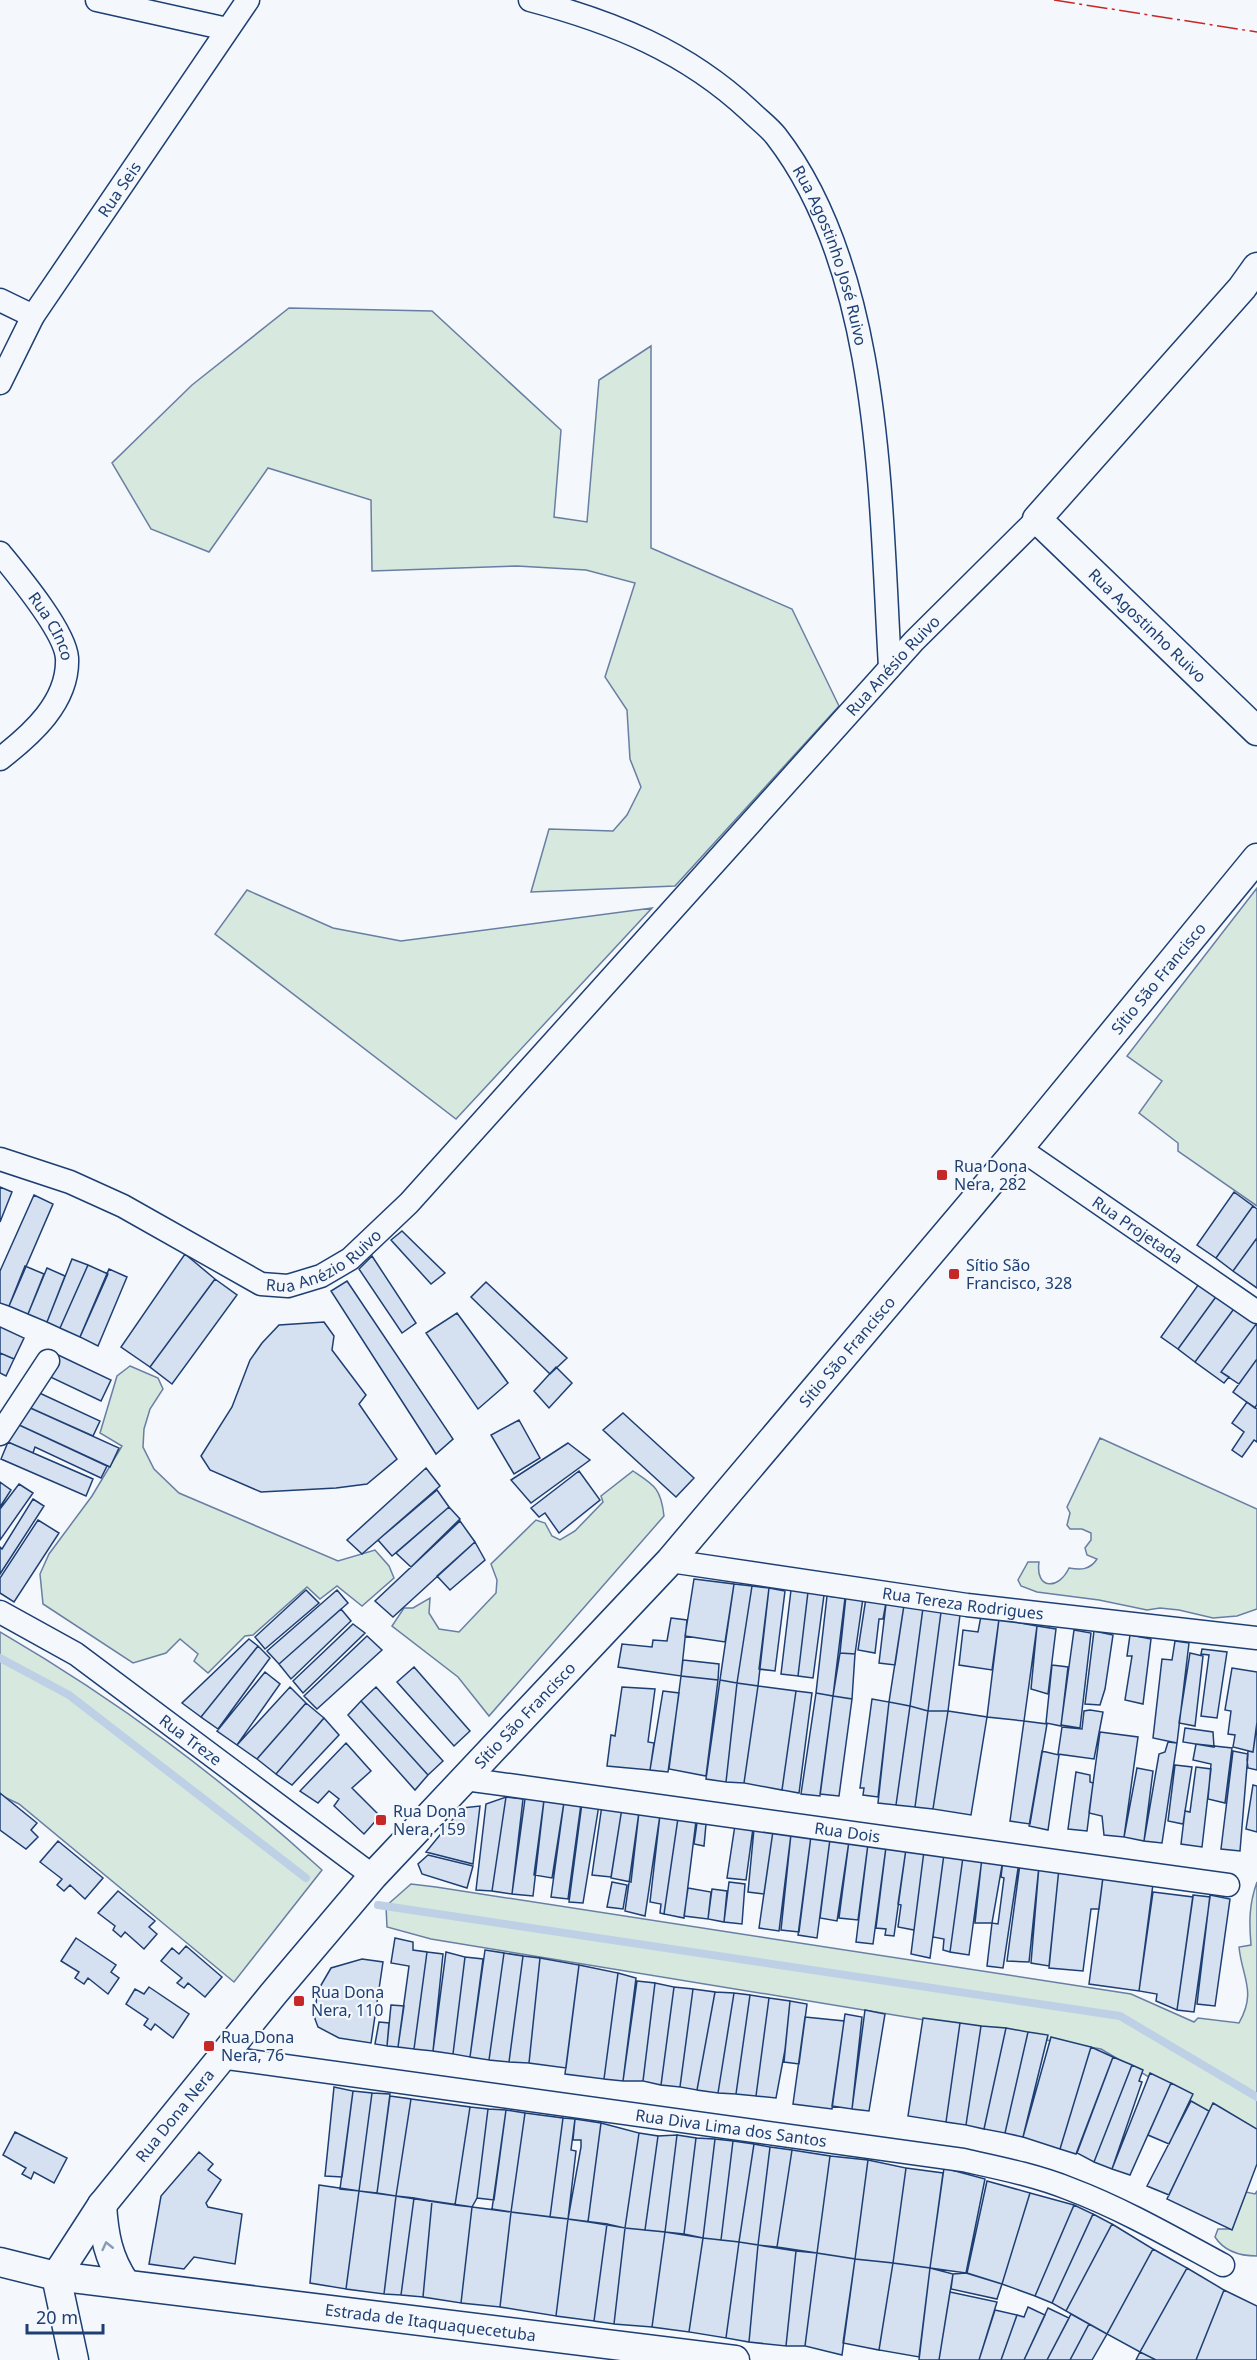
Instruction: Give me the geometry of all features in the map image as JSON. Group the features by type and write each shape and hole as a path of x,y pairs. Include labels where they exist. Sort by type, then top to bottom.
{"street":[{"path":"97,0 227,29"},
{"name":"Rua Seis","path":"0,383 33,316 248,0"},
{"name":"Rua Agostinho José Ruivo","path":"530,0 592,17 646,40 667,50 724,87 775,135 807,184 839,255 870,397 878,469 890,667"},
{"name":"Rua Anésio Ruivo","path":"531,1068 890,667 1037,519 1242,288 1257,267"},
{"path":"0,300 33,316"},
{"name":"Rua Agostinho Ruivo","path":"1037,519 1257,731"},
{"name":"Rua CInco","path":"0,553 34,597 56,632 67,657 64,679 56,703 39,726 0,759"},
{"name":"Sítio São Francisco","path":"419,1828 670,1561 1019,1148 1257,858"},
{"name":"Rua Anézio Ruivo","path":"0,1159 70,1182 123,1206 261,1284 288,1286 321,1276 350,1259 409,1203 531,1068"},
{"name":"Rua Projetada","path":"1019,1148 1257,1312"},
{"path":"0,1434 48,1361"},
{"name":"Rua Tereza Rodrigues","path":"670,1561 967,1605 1257,1638"},
{"name":"Rua Treze","path":"0,1612 76,1654 373,1876"},
{"name":"Rua Dois","path":"465,1779 1228,1885"},
{"name":"Rua Dona Nera","path":"56,2276 102,2205 220,2057 373,1876 419,1828"},
{"name":"Rua Diva Lima dos Santos","path":"220,2057 973,2162 1024,2173 1070,2189 1113,2207 1224,2265"},
{"path":"102,2205 104,2231 110,2258 125,2283"},
{"name":"Estrada de Itaquaquecetuba","path":"0,2262 56,2276 735,2360"},
{"path":"56,2276 74,2360"}],"shaded area":[{"path":"289,308 432,311 561,430 554,517 587,522 599,380 651,346 651,548 792,609 839,706 675,886 531,892 549,829 613,831 627,815 641,787 630,759 627,710 605,677 635,583 586,570 517,566 372,571 371,500 268,468 209,552 151,529 112,463 192,385"},
{"path":"1257,888 1257,1206 1178,1151 1178,1143 1139,1113 1162,1081 1127,1056"},
{"path":"247,890 333,928 401,941 652,908 456,1119 215,934"},
{"path":"130,1366 158,1378 163,1389 150,1409 144,1429 143,1447 154,1469 179,1493 338,1561 375,1550 389,1566 394,1578 362,1606 337,1586 320,1599 307,1587 253,1635 245,1636 208,1673 194,1661 198,1654 180,1639 166,1653 133,1663 43,1604 40,1574 49,1554 92,1496 122,1446 100,1433 117,1376"},
{"path":"1100,1438 1257,1509 1257,1609 1237,1616 1213,1618 1179,1610 1160,1608 1147,1610 1099,1600 1037,1592 1021,1586 1018,1580 1028,1562 1039,1562 1041,1578 1049,1584 1060,1580 1069,1568 1085,1568 1097,1559 1087,1555 1085,1548 1091,1540 1091,1533 1082,1529 1070,1529 1067,1525 1070,1513 1067,1507"},
{"path":"633,1471 655,1488 661,1499 664,1516 489,1716 458,1677 392,1626 404,1608 413,1608 430,1598 429,1613 439,1629 459,1632 496,1593 497,1580 491,1564 536,1520 545,1523 552,1536 560,1540 575,1531 603,1502 601,1496"},
{"path":"0,1632 87,1686 168,1742 246,1803 322,1870 234,1982 19,1804 0,1795"},
{"path":"1257,1882 1257,2140 1101,2049 431,1939 387,1927 386,1906 411,1884 436,1887 1131,1994 1194,2022 1198,2018 1239,2023 1248,1993 1239,1947 1251,1945 1250,1913"},
{"path":"1257,2191 1257,2256 1239,2254 1223,2246 1215,2237 1218,2229 1232,2229 1246,2192 1255,2194"}],"building":[{"path":"0,1187 12,1192 0,1222"},
{"path":"1234,1192 1253,1206 1216,1258 1197,1245"},
{"path":"34,1195 53,1204 9,1306 0,1303 0,1271"},
{"path":"1253,1206 1257,1209 1257,1238 1233,1271 1216,1258"},
{"path":"402,1231 445,1273 431,1284 391,1240"},
{"path":"1257,1238 1257,1288 1233,1271"},
{"path":"185,1254 215,1279 150,1367 121,1347"},
{"path":"372,1256 416,1323 402,1333 359,1269"},
{"path":"72,1259 88,1265 60,1328 47,1322"},
{"path":"88,1265 108,1274 80,1337 60,1328"},
{"path":"25,1266 44,1274 28,1314 9,1306"},
{"path":"47,1268 65,1276 47,1322 28,1314"},
{"path":"109,1269 127,1277 98,1346 80,1337"},
{"path":"215,1279 237,1295 172,1384 150,1367"},
{"path":"347,1281 453,1439 436,1454 331,1291"},
{"path":"1201,1281 1218,1294 1178,1349 1161,1337"},
{"path":"486,1282 567,1358 550,1374 471,1297"},
{"path":"1218,1294 1236,1306 1195,1362 1178,1349"},
{"path":"1236,1306 1257,1323 1221,1372 1229,1377 1224,1383 1195,1362"},
{"path":"457,1313 508,1383 478,1409 426,1333"},
{"path":"324,1322 334,1336 332,1350 366,1395 359,1404 397,1459 367,1484 336,1488 261,1492 210,1470 201,1456 232,1407 250,1360 262,1343 279,1325"},
{"path":"1257,1323 1257,1359 1239,1384 1221,1372"},
{"path":"0,1327 24,1338 14,1359 0,1353"},
{"path":"0,1353 14,1359 6,1376 0,1373"},
{"path":"54,1353 111,1380 101,1401 44,1374"},
{"path":"1257,1359 1257,1404 1255,1408 1233,1392"},
{"path":"556,1367 572,1383 549,1408 534,1391"},
{"path":"33,1390 100,1421 93,1436 26,1406"},
{"path":"1247,1402 1257,1409 1257,1442 1254,1440 1242,1457 1232,1450 1244,1432 1232,1423"},
{"path":"26,1406 119,1448 110,1467 17,1424"},
{"path":"623,1413 694,1478 676,1497 603,1430"},
{"path":"519,1420 540,1458 514,1474 491,1435"},
{"path":"17,1424 107,1466 101,1478 35,1447 33,1453 8,1442"},
{"path":"8,1442 93,1479 86,1496 1,1459"},
{"path":"568,1443 590,1460 531,1503 511,1480"},
{"path":"426,1468 440,1486 362,1554 347,1540"},
{"path":"579,1471 600,1500 559,1533 545,1513 539,1517 531,1508"},
{"path":"0,1482 11,1490 0,1507"},
{"path":"19,1484 33,1493 0,1540 0,1509"},
{"path":"437,1490 449,1507 392,1556 378,1540"},
{"path":"33,1499 44,1506 0,1574 0,1547 2,1549"},
{"path":"449,1507 460,1519 411,1567 396,1553"},
{"path":"38,1520 59,1533 14,1602 0,1593 0,1578"},
{"path":"460,1521 475,1542 393,1617 375,1601"},
{"path":"475,1542 485,1560 450,1590 437,1576"},
{"path":"694,1579 734,1584 725,1642 685,1636"},
{"path":"734,1584 752,1586 737,1683 720,1680"},
{"path":"752,1586 769,1588 758,1686 737,1683"},
{"path":"769,1588 785,1591 775,1671 759,1669"},
{"path":"306,1590 319,1603 265,1649 255,1637"},
{"path":"337,1590 348,1603 279,1664 267,1651"},
{"path":"791,1590 808,1592 798,1676 781,1674"},
{"path":"808,1592 824,1595 813,1678 798,1676"},
{"path":"827,1596 845,1598 833,1696 816,1693"},
{"path":"846,1596 863,1598 855,1654 840,1653"},
{"path":"866,1598 886,1603 883,1619 879,1619 875,1653 858,1650"},
{"path":"886,1604 904,1605 895,1665 879,1663"},
{"path":"904,1605 923,1608 910,1706 889,1702"},
{"path":"923,1608 941,1612 928,1711 910,1706"},
{"path":"341,1609 351,1621 291,1679 279,1664"},
{"path":"941,1612 960,1615 948,1711 928,1711"},
{"path":"981,1616 999,1619 992,1670 959,1665 963,1630 978,1632"},
{"path":"671,1618 687,1620 681,1676 618,1667 622,1644 652,1647 653,1640 667,1641"},
{"path":"999,1619 1037,1626 1024,1721 987,1717"},
{"path":"353,1624 365,1633 303,1693 293,1681"},
{"path":"1037,1626 1056,1629 1048,1694 1031,1689"},
{"path":"1074,1630 1091,1633 1080,1728 1061,1725"},
{"path":"1094,1631 1113,1635 1105,1689 1100,1705 1085,1704"},
{"path":"1130,1635 1151,1639 1143,1704 1125,1700 1132,1656 1127,1656"},
{"path":"367,1636 382,1650 317,1709 304,1696"},
{"path":"249,1639 258,1646 201,1717 182,1703"},
{"path":"1175,1641 1189,1643 1177,1743 1153,1738 1162,1659 1172,1660"},
{"path":"258,1646 270,1658 218,1729 201,1717"},
{"path":"1202,1649 1227,1652 1217,1718 1201,1716 1209,1655 1201,1654"},
{"path":"840,1653 855,1654 852,1699 833,1696"},
{"path":"1190,1653 1203,1656 1195,1726 1179,1723"},
{"path":"683,1660 719,1664 718,1680 681,1676"},
{"path":"1052,1665 1068,1667 1061,1726 1046,1723"},
{"path":"414,1667 470,1731 454,1746 397,1682"},
{"path":"1232,1668 1257,1672 1257,1724 1253,1752 1233,1747 1235,1735 1228,1734 1231,1711 1225,1710"},
{"path":"265,1672 280,1684 237,1745 217,1731"},
{"path":"681,1676 718,1680 706,1776 669,1769"},
{"path":"720,1680 737,1683 726,1782 706,1779"},
{"path":"737,1683 758,1686 744,1783 726,1782"},
{"path":"758,1686 796,1691 782,1790 744,1783"},
{"path":"290,1687 306,1703 257,1759 237,1745"},
{"path":"376,1687 443,1761 428,1775 361,1701"},
{"path":"622,1687 655,1689 648,1742 654,1743 650,1770 607,1766 611,1735 615,1736"},
{"path":"663,1691 679,1693 668,1772 650,1770"},
{"path":"796,1691 812,1693 799,1793 782,1790"},
{"path":"816,1693 833,1696 820,1796 801,1794"},
{"path":"833,1696 852,1699 839,1796 820,1794"},
{"path":"872,1699 889,1702 878,1797 863,1795 864,1788 860,1788"},
{"path":"361,1701 428,1775 415,1790 348,1715"},
{"path":"889,1702 910,1706 896,1805 878,1803"},
{"path":"306,1703 324,1718 276,1774 257,1759"},
{"path":"910,1706 928,1711 915,1807 896,1805"},
{"path":"928,1711 948,1711 933,1809 915,1807"},
{"path":"948,1711 987,1717 971,1815 933,1809"},
{"path":"1084,1711 1103,1712 1094,1759 1058,1754 1062,1727 1082,1729"},
{"path":"324,1718 339,1735 292,1785 276,1774"},
{"path":"1024,1721 1047,1724 1030,1824 1010,1821"},
{"path":"1257,1722 1257,1770 1248,1768 1247,1760 1248,1751 1253,1752"},
{"path":"1185,1728 1213,1732 1214,1747 1183,1742"},
{"path":"1100,1732 1138,1737 1124,1837 1104,1835 1102,1816 1089,1813"},
{"path":"1168,1742 1177,1743 1162,1843 1144,1841 1159,1754 1165,1752"},
{"path":"346,1743 371,1771 352,1788 380,1816 364,1834 334,1806 339,1799 329,1791 318,1803 300,1791"},
{"path":"1196,1744 1232,1748 1225,1803 1208,1799 1211,1764 1193,1760"},
{"path":"1042,1751 1059,1755 1048,1830 1029,1826"},
{"path":"1233,1751 1248,1754 1240,1851 1221,1849"},
{"path":"1175,1765 1192,1767 1183,1824 1168,1821"},
{"path":"1196,1767 1211,1769 1202,1847 1181,1844 1185,1811 1190,1812"},
{"path":"1137,1768 1153,1771 1144,1841 1124,1837"},
{"path":"1076,1772 1090,1775 1090,1782 1093,1783 1087,1831 1068,1829"},
{"path":"1253,1785 1257,1786 1257,1832 1246,1829"},
{"path":"0,1793 37,1823 31,1830 38,1837 26,1849 0,1830"},
{"path":"506,1797 523,1799 512,1894 492,1891"},
{"path":"506,1797 492,1891 476,1890 486,1804"},
{"path":"525,1799 544,1800 533,1896 512,1894"},
{"path":"544,1800 564,1802 552,1878 534,1875"},
{"path":"564,1802 581,1804 568,1899 551,1897"},
{"path":"582,1803 599,1805 583,1903 569,1902"},
{"path":"602,1805 622,1808 611,1877 592,1875"},
{"path":"480,1806 473,1864 426,1852 462,1808"},
{"path":"622,1808 639,1812 631,1882 611,1878"},
{"path":"639,1812 660,1815 645,1916 625,1911"},
{"path":"660,1815 678,1818 664,1914 660,1913 661,1904 650,1902"},
{"path":"678,1818 696,1821 684,1918 664,1914"},
{"path":"697,1823 706,1824 704,1846 694,1844"},
{"path":"735,1825 753,1828 746,1880 727,1878"},
{"path":"754,1829 773,1831 764,1894 748,1892"},
{"path":"773,1831 791,1834 779,1931 759,1928"},
{"path":"791,1834 811,1836 799,1932 781,1930"},
{"path":"811,1836 830,1839 817,1938 798,1935"},
{"path":"830,1839 849,1841 837,1921 820,1918"},
{"path":"58,1841 103,1878 85,1899 70,1885 64,1891 57,1885 62,1879 40,1862"},
{"path":"849,1841 868,1844 858,1920 839,1918"},
{"path":"868,1844 886,1847 873,1944 856,1942"},
{"path":"886,1847 906,1849 894,1936 885,1935 886,1929 876,1928"},
{"path":"906,1849 924,1851 914,1930 898,1927 901,1905 898,1904"},
{"path":"924,1851 944,1854 930,1958 911,1954"},
{"path":"944,1854 963,1857 950,1952 943,1950 944,1939 933,1937"},
{"path":"428,1855 473,1866 467,1888 422,1874 418,1864"},
{"path":"963,1857 982,1859 969,1955 950,1952"},
{"path":"982,1857 1003,1860 992,1923 975,1923"},
{"path":"1003,1860 1019,1862 1003,1968 987,1966 992,1923 998,1924 1004,1878 1001,1877"},
{"path":"1020,1864 1039,1866 1029,1962 1007,1961"},
{"path":"1039,1866 1059,1868 1049,1966 1031,1963"},
{"path":"1059,1868 1103,1877 1099,1909 1091,1909 1083,1971 1049,1968"},
{"path":"1103,1877 1153,1884 1139,1991 1089,1984"},
{"path":"612,1882 627,1885 623,1909 607,1907"},
{"path":"729,1882 745,1884 742,1924 724,1922"},
{"path":"688,1888 711,1892 708,1919 684,1916"},
{"path":"712,1889 727,1891 724,1922 708,1919"},
{"path":"118,1891 155,1921 149,1927 157,1934 144,1949 125,1932 121,1937 113,1930 115,1926 98,1913"},
{"path":"1153,1892 1193,1897 1177,2010 1156,2001 1157,1994 1139,1991"},
{"path":"1193,1895 1210,1897 1194,2012 1177,2010"},
{"path":"1210,1895 1230,1899 1215,2006 1197,2004"},
{"path":"76,1938 116,1965 111,1972 119,1978 108,1994 88,1978 84,1984 75,1978 79,1972 61,1961"},
{"path":"395,1938 413,1942 413,1950 427,1952 414,2049 398,2047 409,1966 391,1963"},
{"path":"186,1946 222,1977 205,1997 188,1983 184,1988 177,1983 182,1978 161,1961 172,1948 179,1954"},
{"path":"485,1950 504,1953 489,2060 470,2057"},
{"path":"427,1952 443,1954 433,2051 414,2049"},
{"path":"446,1952 465,1957 453,2054 433,2051"},
{"path":"504,1953 523,1956 509,2062 489,2060"},
{"path":"523,1956 540,1958 529,2063 509,2062"},
{"path":"465,1957 483,1959 470,2057 453,2054"},
{"path":"540,1958 579,1965 566,2068 529,2063"},
{"path":"362,1959 383,1962 371,2043 339,2038 318,2027 315,2019 317,1992 331,1968"},
{"path":"579,1965 618,1973 604,2079 565,2074"},
{"path":"618,1973 636,1978 623,2081 604,2079"},
{"path":"637,1981 655,1983 643,2081 623,2081"},
{"path":"655,1983 674,1987 661,2085 643,2081"},
{"path":"149,1987 189,2014 173,2038 155,2024 151,2030 144,2025 148,2019 126,2004 135,1989 144,1994"},
{"path":"674,1987 693,1989 680,2087 661,2085"},
{"path":"693,1989 715,1992 697,2090 680,2087"},
{"path":"715,1992 734,1993 718,2093 697,2090"},
{"path":"734,1993 750,1995 736,2094 718,2093"},
{"path":"750,1995 769,1998 756,2096 736,2094"},
{"path":"769,1998 790,2001 785,2050 776,2098 756,2096"},
{"path":"790,2001 807,2004 799,2064 784,2062"},
{"path":"391,2005 404,2006 398,2047 387,2046"},
{"path":"865,2010 885,2014 869,2111 852,2109"},
{"path":"845,2014 862,2017 852,2109 832,2106"},
{"path":"805,2017 844,2021 832,2109 793,2104"},
{"path":"923,2018 960,2023 946,2122 908,2116"},
{"path":"379,2022 389,2023 387,2046 375,2044"},
{"path":"960,2023 981,2026 966,2125 946,2122"},
{"path":"981,2026 1006,2028 984,2129 966,2125"},
{"path":"1006,2028 1028,2032 1005,2133 984,2129"},
{"path":"1028,2032 1048,2035 1023,2137 1005,2133"},
{"path":"1051,2037 1091,2047 1060,2149 1023,2137"},
{"path":"1091,2047 1113,2057 1076,2154 1060,2149"},
{"path":"1113,2057 1132,2065 1094,2162 1077,2153"},
{"path":"1132,2065 1143,2070 1139,2081 1142,2082 1112,2169 1094,2162"},
{"path":"1150,2073 1171,2083 1130,2175 1112,2169"},
{"path":"1171,2083 1193,2094 1169,2144 1148,2135"},
{"path":"334,2087 353,2091 342,2177 325,2176"},
{"path":"353,2091 372,2093 359,2191 340,2189"},
{"path":"372,2093 390,2094 377,2193 359,2191"},
{"path":"390,2096 411,2099 396,2196 377,2193"},
{"path":"411,2099 470,2107 455,2205 396,2196"},
{"path":"1191,2101 1209,2111 1169,2195 1147,2186"},
{"path":"1213,2103 1257,2129 1257,2164 1232,2230 1167,2199"},
{"path":"470,2107 488,2109 477,2198 472,2207 455,2205"},
{"path":"488,2109 506,2110 494,2200 477,2198"},
{"path":"506,2110 525,2113 511,2212 492,2209"},
{"path":"525,2113 563,2118 550,2217 511,2212"},
{"path":"563,2118 575,2119 571,2150 576,2151 568,2219 550,2217"},
{"path":"575,2119 601,2123 588,2222 568,2219 581,2147 581,2140 573,2140"},
{"path":"601,2123 639,2133 625,2228 588,2222"},
{"path":"15,2132 67,2158 54,2183 34,2172 31,2179 22,2174 26,2168 3,2155"},
{"path":"639,2133 658,2136 645,2230 625,2228"},
{"path":"677,2135 696,2138 684,2234 665,2232"},
{"path":"677,2135 665,2232 645,2230 658,2136"},
{"path":"696,2138 715,2139 703,2238 684,2234"},
{"path":"715,2139 733,2141 721,2240 703,2238"},
{"path":"733,2141 754,2144 739,2242 721,2240"},
{"path":"754,2144 770,2147 758,2245 739,2242"},
{"path":"770,2147 792,2150 777,2247 758,2245"},
{"path":"792,2150 830,2156 817,2253 777,2247"},
{"path":"199,2152 213,2164 208,2170 221,2180 206,2203 208,2207 242,2214 235,2264 194,2257 184,2269 149,2264 161,2196"},
{"path":"830,2156 868,2160 855,2259 817,2253"},
{"path":"868,2160 906,2168 893,2263 855,2259"},
{"path":"906,2168 943,2173 930,2268 893,2263"},
{"path":"944,2168 985,2179 966,2273 930,2268"},
{"path":"987,2181 1030,2193 1002,2284 967,2273"},
{"path":"319,2185 359,2191 346,2289 310,2283"},
{"path":"359,2191 396,2196 384,2294 346,2289"},
{"path":"1030,2193 1074,2205 1035,2296 1002,2284"},
{"path":"396,2196 414,2198 401,2295 384,2294"},
{"path":"414,2198 432,2201 423,2297 401,2295"},
{"path":"432,2201 472,2207 461,2303 423,2297"},
{"path":"1074,2205 1093,2214 1052,2303 1035,2296"},
{"path":"472,2207 511,2212 500,2307 461,2303"},
{"path":"511,2212 568,2219 556,2316 500,2307"},
{"path":"1093,2214 1112,2224 1066,2311 1052,2303"},
{"path":"568,2219 607,2224 594,2321 556,2316"},
{"path":"607,2224 625,2228 614,2324 594,2321"},
{"path":"1112,2224 1153,2249 1107,2334 1066,2311"},
{"path":"625,2228 665,2232 652,2327 614,2324"},
{"path":"665,2232 703,2238 689,2332 652,2327"},
{"path":"703,2238 739,2242 726,2338 689,2332"},
{"path":"739,2242 758,2245 749,2342 726,2338"},
{"path":"758,2245 796,2251 786,2346 749,2342"},
{"path":"1153,2249 1187,2268 1140,2352 1107,2334"},
{"path":"796,2251 817,2253 805,2346 786,2346"},
{"path":"817,2253 855,2259 842,2355 805,2346"},
{"path":"855,2259 893,2263 879,2350 843,2343"},
{"path":"893,2263 930,2268 919,2357 879,2350"},
{"path":"930,2268 953,2274 939,2360 919,2360"},
{"path":"1187,2268 1224,2290 1196,2360 1156,2360 1140,2352"},
{"path":"966,2273 1002,2284 997,2299 951,2289 953,2274"},
{"path":"1224,2290 1257,2306 1257,2360 1196,2360"},
{"path":"950,2292 997,2302 979,2360 939,2360"},
{"path":"1028,2307 1045,2315 1024,2360 1001,2360 1017,2315 1024,2317"},
{"path":"1048,2308 1069,2318 1047,2360 1024,2360"},
{"path":"995,2310 1017,2315 1001,2360 979,2360"},
{"path":"1071,2314 1089,2324 1070,2360 1047,2360"},
{"path":"1089,2324 1107,2334 1092,2360 1070,2360"},
{"path":"1140,2352 1156,2360 1136,2360"}],"waterway":[{"path":"0,1658 69,1695 306,1878"},
{"path":"378,1905 1120,2016 1257,2097"}],"power":[{"path":"1054,0 1257,32"}],"place":[{"name":"Rua Dona Nera, 282","path":"942,1175"},
{"name":"Sítio São Francisco, 328","path":"954,1274"},
{"name":"Rua Dona Nera, 159","path":"381,1820"},
{"name":"Rua Dona Nera, 110","path":"299,2001"},
{"name":"Rua Dona Nera, 76","path":"209,2046"}]}
